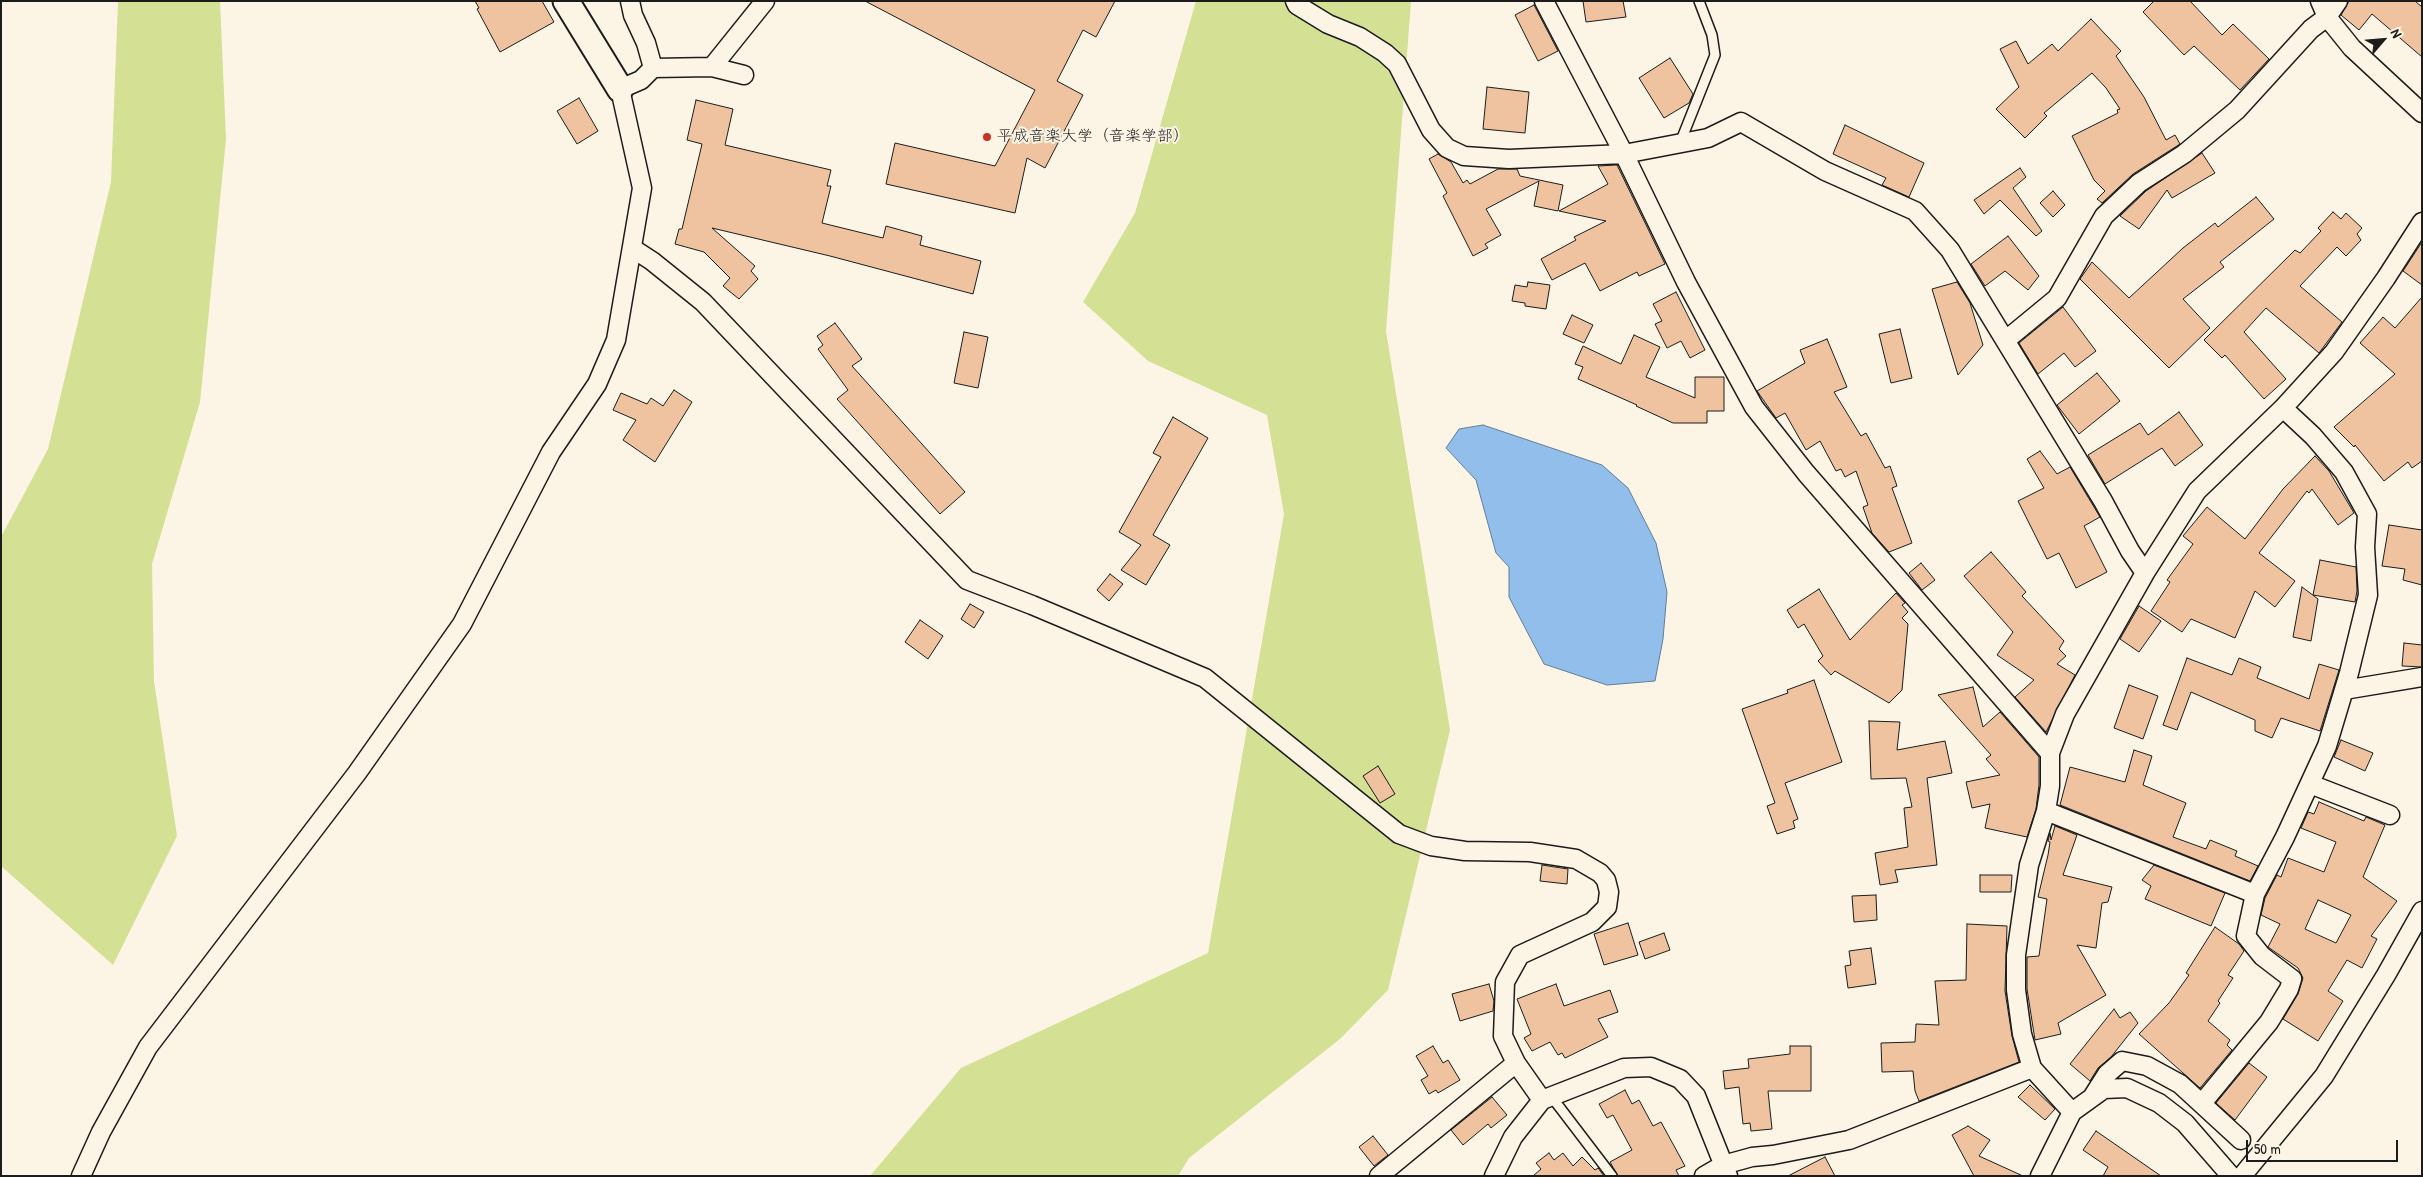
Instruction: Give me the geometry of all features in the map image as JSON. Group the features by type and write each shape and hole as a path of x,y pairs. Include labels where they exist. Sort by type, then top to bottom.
{"street":[{"path":"81,1176 101,1132 148,1047 357,774 462,624 551,452 598,384 616,340 642,188 620,90 566,1"},
{"path":"630,1 633,15 646,43 653,68"},
{"path":"712,67 765,1"},
{"path":"1295,1 1297,5 1328,24 1360,37 1385,53 1397,64 1431,130 1447,148 1464,156 1509,159 1624,154 1708,138 1741,122 1825,171 1916,211 1950,250 2145,573"},
{"path":"1544,1 1624,154 1686,282 1754,407 1806,473 2050,753"},
{"path":"2006,340 2058,298 2104,216 2139,184 2184,154 2237,110 2311,29 2324,9 2338,1"},
{"path":"2324,9 2352,48 2422,113"},
{"path":"620,90 641,80 653,68 712,67 744,75"},
{"path":"2072,1112 2032,1068 2022,1034 2016,990 2016,955 2029,865 2046,811 2050,786 2050,753 2065,714 2145,573 2197,491 2283,408 2334,352 2421,225"},
{"path":"632,248 652,261 703,302 967,580 1032,605 1205,678 1399,834 1431,846 1464,851 1530,852 1576,859 1600,873 1606,880 1609,892 1607,907 1592,922 1520,955 1505,982 1503,1036 1516,1063 1547,1098"},
{"path":"2203,1102 2269,1022 2289,989 2292,979 2262,956 2246,936 2256,894 2327,746 2344,690 2368,595 2367,514 2344,472 2313,436 2283,408"},
{"path":"2344,690 2422,677"},
{"path":"2310,784 2390,815"},
{"path":"2046,811 2256,894"},
{"path":"2242,1176 2324,1076 2386,975 2422,911"},
{"path":"2091,1098 2108,1074 2122,1061 2147,1066 2180,1084 2203,1102 2241,1140"},
{"path":"1379,1176 1516,1063"},
{"path":"1494,1176 1514,1136 1547,1098 1624,1068 1651,1067 1680,1079 1696,1096 1725,1170"},
{"path":"1704,1176 1725,1170 1752,1157 1773,1155 1849,1140 2032,1068"},
{"path":"2040,1176 2072,1112 2104,1089 2127,1088 2147,1096 2185,1122 2231,1176"}],"lane":[{"path":"1680,143 1715,55 1712,35 1699,1"},
{"path":"1547,1098 1612,1176"}],"green space":[{"path":"118,1 220,1 226,139 200,402 152,564 154,681 177,836 113,965 1,866 1,537 48,449 111,182"},
{"path":"1196,1 1411,1 1386,331 1450,730 1388,990 1340,1039 1189,1158 1178,1176 870,1176 961,1068 1208,953 1284,514 1267,415 1148,361 1083,302 1135,213"}],"water":[{"path":"1483,425 1602,465 1628,488 1656,543 1667,592 1663,639 1655,681 1607,685 1544,664 1509,597 1509,567 1496,553 1476,480 1446,448 1459,429"}],"building":[{"path":"475,1 542,1 554,22 500,52 477,9 479,8"},
{"path":"865,1 1115,1 1096,37 1083,30 1057,81 1083,95 1045,168 1027,158 1015,213 886,184 895,143 995,166 1035,90"},
{"path":"1583,1 1623,1 1626,17 1586,22"},
{"path":"2154,1 2190,1 2222,35 2233,24 2269,59 2240,90 2194,46 2184,55 2143,12"},
{"path":"2349,1 2415,1 2422,7 2422,57 2372,14 2359,30 2341,15"},
{"path":"1534,5 1558,51 1538,61 1515,15"},
{"path":"2091,19 2121,51 2116,56 2144,97 2166,140 2175,135 2180,144 2133,174 2102,203 2097,199 2105,191 2094,180 2072,136 2118,113 2117,110 2120,109 2106,88 2092,73 2044,113 2047,116 2025,138 1996,109 2019,87 2000,49 2016,41 2028,64 2052,44 2058,51"},
{"path":"1670,58 1693,94 1689,103 1664,118 1639,78"},
{"path":"1487,87 1529,92 1525,133 1483,129"},
{"path":"579,98 598,131 577,144 557,111"},
{"path":"696,100 733,109 725,145 831,170 827,186 831,186 822,223 883,238 886,226 922,236 920,245 981,261 973,294 830,256 712,228 755,266 751,271 758,279 739,299 723,286 730,278 704,252 675,244 679,229 682,229 702,144 687,140"},
{"path":"1845,125 1924,163 1909,197 1882,185 1886,178 1833,154"},
{"path":"2202,153 2215,173 2172,198 2167,190 2139,229 2120,216 2146,191"},
{"path":"1438,154 1451,162 1463,183 1467,180 1470,184 1498,169 1517,169 1520,176 1563,185 1558,211 1534,206 1539,181 1486,209 1501,235 1485,244 1488,248 1473,256 1443,196 1447,193 1429,159"},
{"path":"1617,165 1665,264 1639,276 1637,272 1600,291 1585,263 1552,280 1541,259 1576,240 1574,237 1606,221 1559,211 1608,184 1598,166"},
{"path":"2020,168 2026,177 2013,188 2042,231 2036,236 2000,200 1984,214 1974,200"},
{"path":"2053,191 2065,205 2053,217 2040,203"},
{"path":"2256,197 2274,219 2220,262 2224,267 2183,299 2210,328 2169,368 2080,279 2092,262 2129,298 2183,248 2215,223 2218,227"},
{"path":"2333,212 2341,219 2346,213 2362,228 2357,234 2361,240 2346,256 2337,247 2300,286 2342,322 2319,353 2266,308 2244,332 2286,379 2264,399 2225,355 2222,358 2204,340 2295,250 2300,253 2321,231 2318,228"},
{"path":"2008,236 2039,276 2028,290 2005,271 1985,286 1971,264"},
{"path":"2422,242 2422,285 2403,271"},
{"path":"1528,282 1550,285 1546,309 1525,306 1525,303 1512,301 1515,285 1527,287"},
{"path":"1957,282 1970,303 1983,345 1958,375 1932,289"},
{"path":"1676,292 1705,350 1690,358 1681,341 1667,348 1655,324 1662,321 1653,304"},
{"path":"2422,297 2422,461 2412,468 2408,462 2384,481 2355,445 2354,447 2334,427 2395,374 2360,343 2383,317 2395,328"},
{"path":"2063,307 2096,351 2075,367 2064,353 2038,374 2019,343"},
{"path":"1572,315 1593,325 1584,343 1563,334"},
{"path":"835,323 862,359 852,366 965,492 940,514 837,399 848,390 818,349 823,345 817,336"},
{"path":"1900,329 1912,378 1891,383 1879,334"},
{"path":"964,332 988,337 978,388 954,383"},
{"path":"1634,335 1660,347 1646,377 1695,398 1695,377 1724,377 1724,411 1707,411 1707,423 1673,423 1578,379 1583,367 1575,364 1583,346 1621,364"},
{"path":"1827,339 1847,387 1834,392 1861,436 1866,433 1885,468 1890,466 1897,486 1892,488 1912,543 1889,552 1872,533 1863,507 1868,505 1856,471 1845,477 1841,469 1836,471 1820,441 1806,450 1785,413 1776,418 1757,391 1805,363 1800,350"},
{"path":"2097,373 2120,401 2079,434 2057,405"},
{"path":"674,390 692,402 655,462 623,440 636,420 613,410 621,393 647,404 651,398 663,406"},
{"path":"2179,412 2203,445 2175,466 2162,448 2105,484 2088,455 2140,423 2148,435"},
{"path":"1173,417 1208,438 1153,535 1170,545 1146,585 1121,570 1141,545 1119,532 1161,457 1153,453"},
{"path":"2040,451 2057,474 2070,467 2100,517 2084,526 2107,572 2076,588 2059,553 2047,559 2018,501 2044,488 2027,459"},
{"path":"2315,456 2329,471 2354,513 2338,525 2312,489 2309,493 2307,491 2259,553 2295,581 2275,607 2255,591 2235,638 2191,619 2182,632 2151,611 2170,582 2167,580 2193,544 2183,536 2207,507 2245,539 2283,489"},
{"path":"2389,525 2422,530 2422,585 2403,580 2405,569 2382,566"},
{"path":"1991,552 2026,592 2022,596 2064,641 2059,649 2066,656 2057,664 2075,675 2046,732 2015,697 2034,680 1997,655 2013,632 1964,576"},
{"path":"2320,560 2356,567 2357,591 2355,602 2313,595"},
{"path":"1921,563 1935,580 1922,590 1909,573"},
{"path":"1110,574 1123,584 1109,601 1097,590"},
{"path":"2302,587 2318,599 2311,641 2293,637"},
{"path":"1819,589 1850,640 1896,593 1905,603 1902,605 1908,612 1902,618 1908,624 1902,690 1889,703 1835,671 1831,675 1818,661 1823,656 1804,624 1798,628 1787,610"},
{"path":"970,604 984,612 974,628 961,619"},
{"path":"2139,606 2161,621 2139,652 2120,639"},
{"path":"920,620 943,636 928,659 905,642"},
{"path":"2404,643 2422,645 2422,667 2402,666"},
{"path":"2187,658 2232,675 2239,658 2261,667 2257,678 2309,699 2319,664 2339,670 2320,731 2281,718 2272,738 2255,731 2255,720 2191,692 2177,730 2163,725"},
{"path":"1814,680 1842,762 1785,783 1798,819 1793,821 1795,828 1777,834 1767,806 1775,803 1742,709 1788,693 1787,690"},
{"path":"2129,685 2158,696 2143,739 2114,728"},
{"path":"1973,687 1983,727 2000,712 2039,757 2039,785 2036,809 2027,837 1985,828 1990,804 1972,808 1966,782 2000,775 1986,759 1991,755 1938,695"},
{"path":"1869,721 1900,722 1897,750 1945,741 1952,773 1927,778 1937,865 1895,870 1898,882 1880,885 1875,853 1908,847 1904,808 1912,807 1906,778 1871,779"},
{"path":"2341,740 2373,753 2365,771 2334,757"},
{"path":"2134,750 2152,756 2143,785 2186,803 2173,837 2206,849 2210,840 2237,851 2235,856 2258,866 2250,881 2060,805 2070,767 2125,782"},
{"path":"1378,766 1395,794 1380,803 1363,776"},
{"path":"2319,802 2364,821 2366,817 2385,825 2363,877 2397,901 2371,936 2377,939 2362,968 2347,960 2328,991 2343,1001 2318,1041 2283,1019 2298,994 2303,978 2298,968 2268,947 2280,924 2261,915 2265,898 2277,875 2281,877 2288,858 2324,872 2336,842 2301,828 2308,812 2314,814","holes":["2318,900 2351,915 2336,943 2305,929"]},
{"path":"2055,826 2077,835 2063,875 2112,887 2108,902 2102,903 2096,948 2077,945 2106,995 2058,1023 2061,1034 2035,1040 2027,989 2027,957 2039,956 2047,899 2038,897 2048,855 2050,842 2048,841 2050,833 2051,840"},
{"path":"1542,865 1568,869 1567,884 1540,881"},
{"path":"2154,865 2225,893 2211,926 2145,899 2151,886 2142,880"},
{"path":"1980,875 2012,875 2011,892 1980,892"},
{"path":"1876,895 1877,920 1854,922 1852,896"},
{"path":"1628,923 1638,955 1604,965 1594,934"},
{"path":"1967,924 2007,926 2005,991 2012,1036 2019,1062 1919,1101 1915,1091 1913,1071 1882,1072 1881,1043 1915,1042 1916,1024 1939,1025 1935,981 1966,980"},
{"path":"2215,927 2239,944 2244,951 2228,975 2233,978 2208,1021 2230,1040 2227,1045 2232,1050 2200,1088 2139,1034 2169,1003 2189,975 2186,973"},
{"path":"1664,933 1670,950 1645,959 1639,942"},
{"path":"1871,948 1876,984 1848,988 1845,966 1851,965 1849,951"},
{"path":"1489,984 1494,1001 1493,1011 1460,1021 1452,994"},
{"path":"1556,984 1564,1006 1610,990 1618,1012 1598,1019 1608,1037 1565,1058 1562,1053 1558,1055 1550,1042 1532,1051 1524,1038 1531,1034 1517,999"},
{"path":"2114,1009 2120,1018 2130,1012 2138,1023 2111,1057 2098,1068 2090,1081 2070,1064"},
{"path":"1433,1046 1443,1063 1448,1060 1460,1080 1438,1093 1436,1090 1429,1094 1421,1080 1428,1076 1416,1056"},
{"path":"1790,1046 1811,1046 1811,1091 1768,1091 1772,1129 1751,1131 1750,1123 1743,1124 1739,1087 1725,1089 1723,1071 1749,1068 1748,1059 1790,1054"},
{"path":"2249,1063 2267,1077 2235,1120 2216,1103"},
{"path":"2030,1085 2055,1109 2045,1120 2018,1097"},
{"path":"1625,1090 1632,1104 1639,1100 1653,1126 1661,1122 1685,1166 1676,1170 1679,1176 1618,1176 1610,1162 1632,1150 1613,1115 1607,1118 1599,1104"},
{"path":"1492,1097 1507,1115 1491,1128 1488,1124 1463,1145 1451,1130"},
{"path":"1968,1126 1990,1140 1979,1156 2023,1176 1974,1176 1952,1135"},
{"path":"2096,1131 2161,1176 2103,1176 2108,1167 2083,1150"},
{"path":"1373,1136 1388,1155 1374,1166 1359,1147"},
{"path":"1549,1153 1554,1160 1563,1153 1573,1166 1582,1157 1595,1170 1598,1168 1604,1176 1533,1176 1541,1169 1536,1163"},
{"path":"1825,1157 1835,1176 1788,1176"}],"place":[{"name":"平成音楽大学（音楽学部）","path":"987,137"}]}
